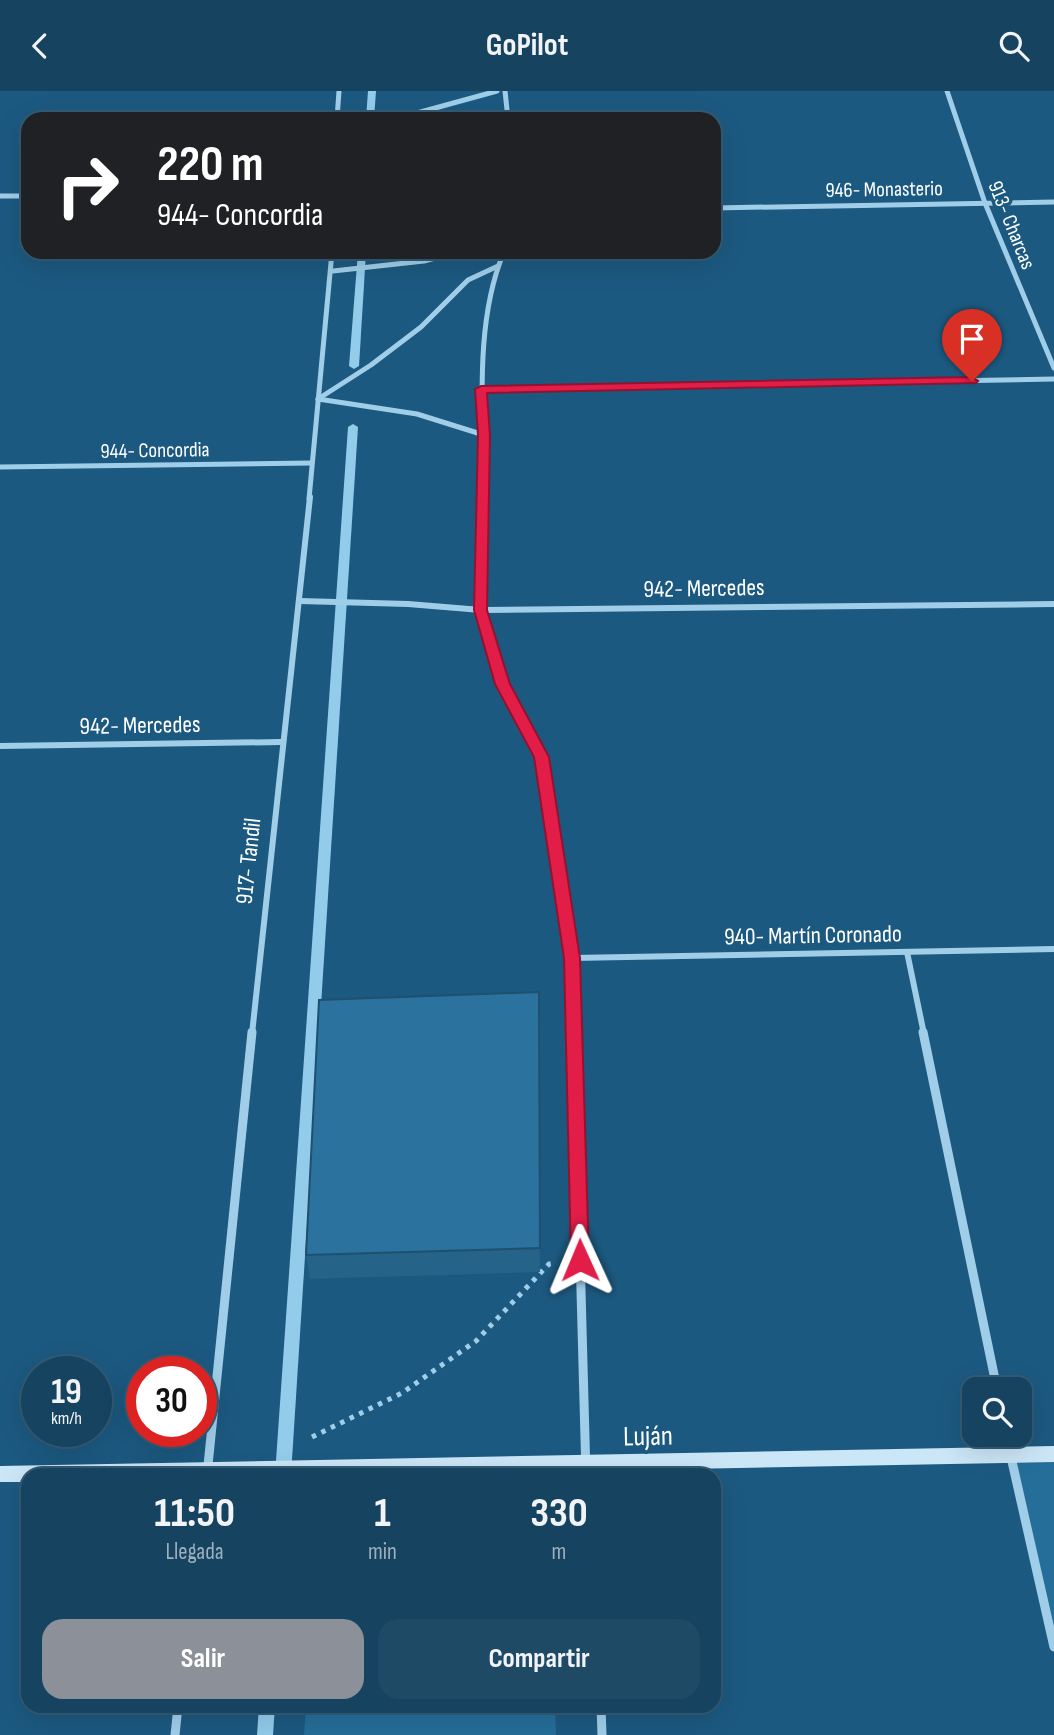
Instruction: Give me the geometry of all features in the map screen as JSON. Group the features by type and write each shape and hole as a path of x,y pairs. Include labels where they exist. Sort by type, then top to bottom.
{"main road":[{"name":"Luján","path":"615,1468 1054,1454"},
{"name":"Luján","path":"243,1468 460,1468"},
{"name":"Luján","path":"0,1474 21,1474"}],"street":[{"path":"338,112 339,91"},
{"path":"420,112 497,91"},
{"path":"505,91 507,112"},
{"name":"913- Charcas","path":"947,91 985,204 1054,368"},
{"path":"0,196 21,196"},
{"name":"946- Monasterio","path":"721,208 1054,202"},
{"name":"917- Tandil","path":"207,1468 281,742 300,601 332,259"},
{"path":"333,271 431,259"},
{"path":"501,259 493,278 481,389 484,435 481,610 503,684 542,757 572,958 585,1468"},
{"path":"318,399 371,365 421,327 468,280 498,266"},
{"path":"481,389 1054,380"},
{"path":"318,399 417,414 484,435"},
{"name":"944- Concordia","path":"0,467 311,463"},
{"name":"942- Mercedes","path":"300,601 481,610 1054,604"},
{"name":"942- Mercedes","path":"0,746 281,742"},
{"name":"940- Martín Coronado","path":"572,958 1054,949"},
{"path":"908,952 995,1377"},
{"path":"1008,1447 1054,1647"},
{"path":"175,1735 177,1713"},
{"path":"601,1713 603,1735"}],"path":[{"path":"308,1439 368,1412 402,1393 476,1341 549,1264 580,1260"}],"shaded area":[{"path":"1054,1454 1054,1647 1010,1455"},
{"path":"306,1713 555,1713 556,1735 304,1735"}],"building":[{"path":"539,992 540,1248 306,1255 319,1000"}],"waterway":[{"path":"370,112 372,91"},
{"path":"354,366 362,259"},
{"path":"283,1468 353,427"},
{"path":"265,1735 267,1713"}],"route":[{"path":"580,1260 572,958 542,757 503,684 481,610 484,435 481,389 972,381"}]}
